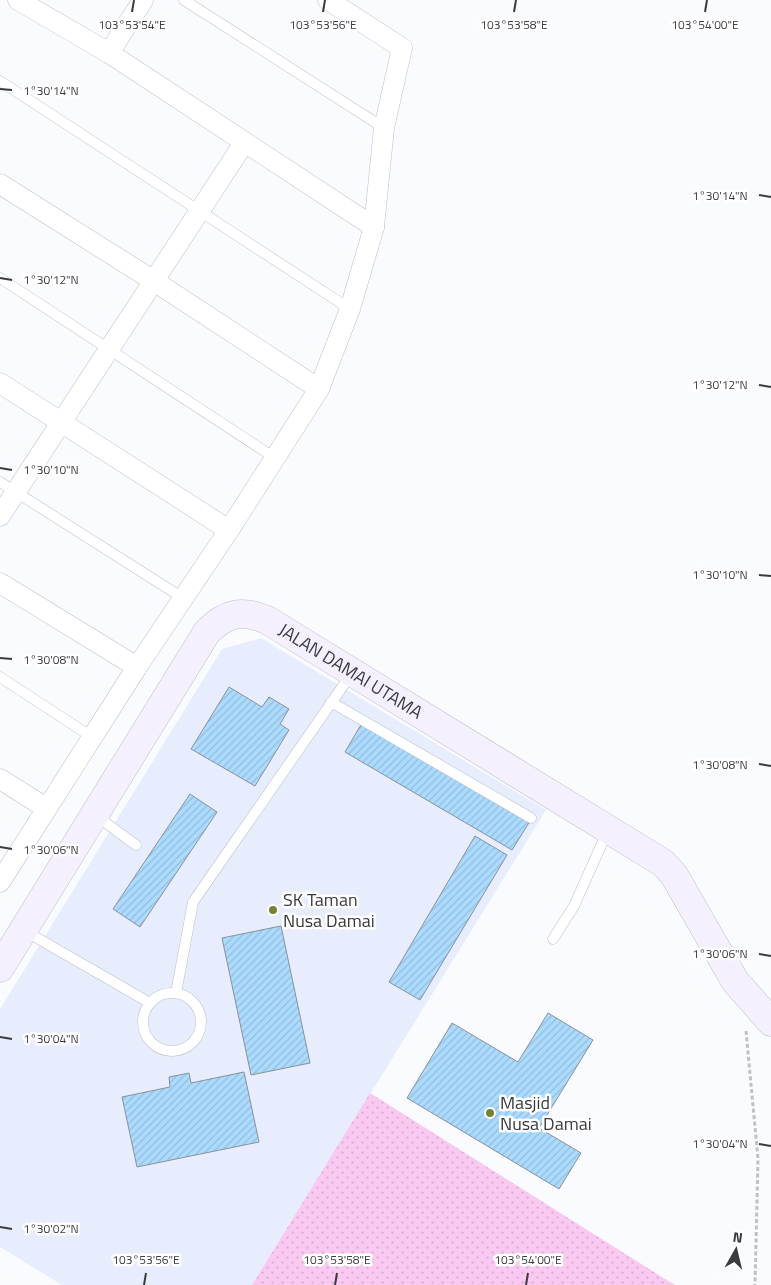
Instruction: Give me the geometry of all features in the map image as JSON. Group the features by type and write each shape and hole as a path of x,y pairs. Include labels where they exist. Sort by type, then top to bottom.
{"street":[{"path":"18,0 109,53 374,227"},
{"path":"109,53 143,0"},
{"path":"1,877 137,667 229,530 319,389 350,309 374,227 384,128 402,48 328,0"},
{"path":"0,516 8,487 61,422 244,143"},
{"path":"0,184 154,281 319,389"},
{"path":"0,383 229,530"},
{"path":"0,584 137,667"},
{"name":"JALAN DAMAI UTAMA","path":"0,968 207,632 216,622 228,616 242,613 255,615 267,620 658,859 671,871 736,981 771,1022"},
{"path":"0,779 46,808"}],"lane":[{"path":"184,0 384,128"},
{"path":"0,80 350,309"},
{"path":"0,278 275,458"},
{"path":"8,487 183,598"},
{"path":"176,993 193,902 352,672"},
{"path":"0,678 92,737"},
{"path":"331,702 530,818"},
{"path":"94,815 136,845"},
{"path":"553,939 574,906 608,829"},
{"path":"24,931 150,1003"},
{"path":"176,993 190,998 202,1017 202,1024 197,1038 186,1048 172,1052 152,1043 144,1031 142,1023 143,1016 150,1003 162,994 176,993"}],"path":[{"path":"744,1022 758,1159 755,1285"}],"shaded area":[{"name":"SK Taman Nusa Damai","path":"261,638 546,810 252,1285 62,1285 0,1247 0,1009 222,649"},
{"path":"370,1093 654,1272 675,1285 252,1285"}],"building":[{"path":"229,687 262,707 269,697 289,709 280,724 289,730 255,786 191,749"},
{"path":"362,723 530,821 512,850 345,752"},
{"path":"190,794 217,812 140,927 113,909"},
{"path":"475,836 507,855 420,1000 389,982"},
{"path":"281,926 310,1063 251,1075 222,938"},
{"name":"Masjid Nusa Damai","path":"548,1013 593,1040 539,1128 581,1153 559,1189 407,1098 452,1023 518,1062"},
{"path":"244,1072 259,1142 137,1167 122,1097 170,1087 169,1077 189,1073 191,1083"}],"place":[{"name":"SK Taman Nusa Damai","path":"273,910"},
{"name":"Masjid Nusa Damai","path":"490,1113"}]}
